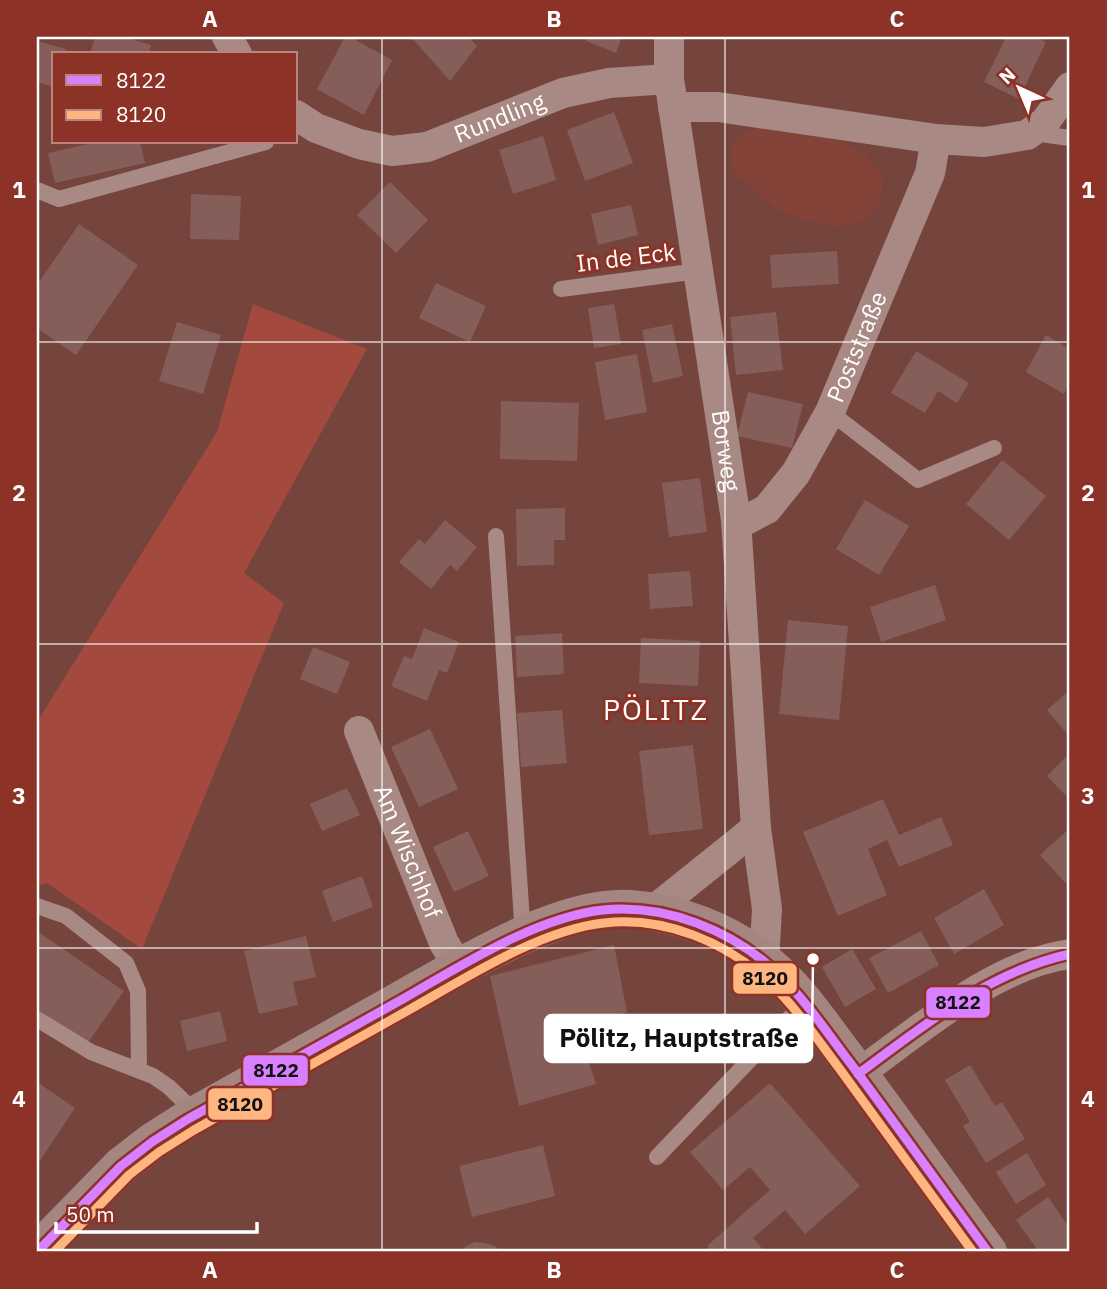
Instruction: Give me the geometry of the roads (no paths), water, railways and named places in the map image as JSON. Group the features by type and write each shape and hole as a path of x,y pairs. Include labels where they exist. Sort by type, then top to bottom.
{"main road":[{"path":"37,1252 121,1166 152,1142 197,1114 459,968 523,936 558,921 589,913 629,909 685,919 725,936 764,961 788,983 988,1252"}],"street":[{"path":"669,37 671,93 718,107 936,139 984,142 1030,133 1045,122 1070,88"},
{"name":"Rundling","path":"299,121 359,145 391,151 427,147 563,93 608,83 671,93"},
{"name":"Borweg","path":"671,93 736,520 756,828 767,908 764,961"},
{"name":"Poststraße","path":"736,520 748,519 767,509 796,472 830,412 930,173 936,139"},
{"name":"Am Wischhof","path":"359,731 444,943 459,968"},
{"path":"650,913 756,828"},
{"path":"858,1074 974,992 1017,970 1070,954"}],"lane":[{"path":"1030,133 1070,138"},
{"path":"37,190 60,199 259,144"},
{"name":"In de Eck","path":"561,289 698,271"},
{"path":"830,412 918,480 995,448"},
{"path":"496,536 523,936"},
{"path":"37,906 66,916 126,963 138,990 139,1068"},
{"path":"657,1157 804,1003"},
{"path":"37,1019 91,1052 139,1068 169,1087 197,1114"}],"place":[{"name":"Pölitz, Hauptstraße","path":"813,959"}],"district":[{"name":"PÖLITZ","path":"656,710"}]}
